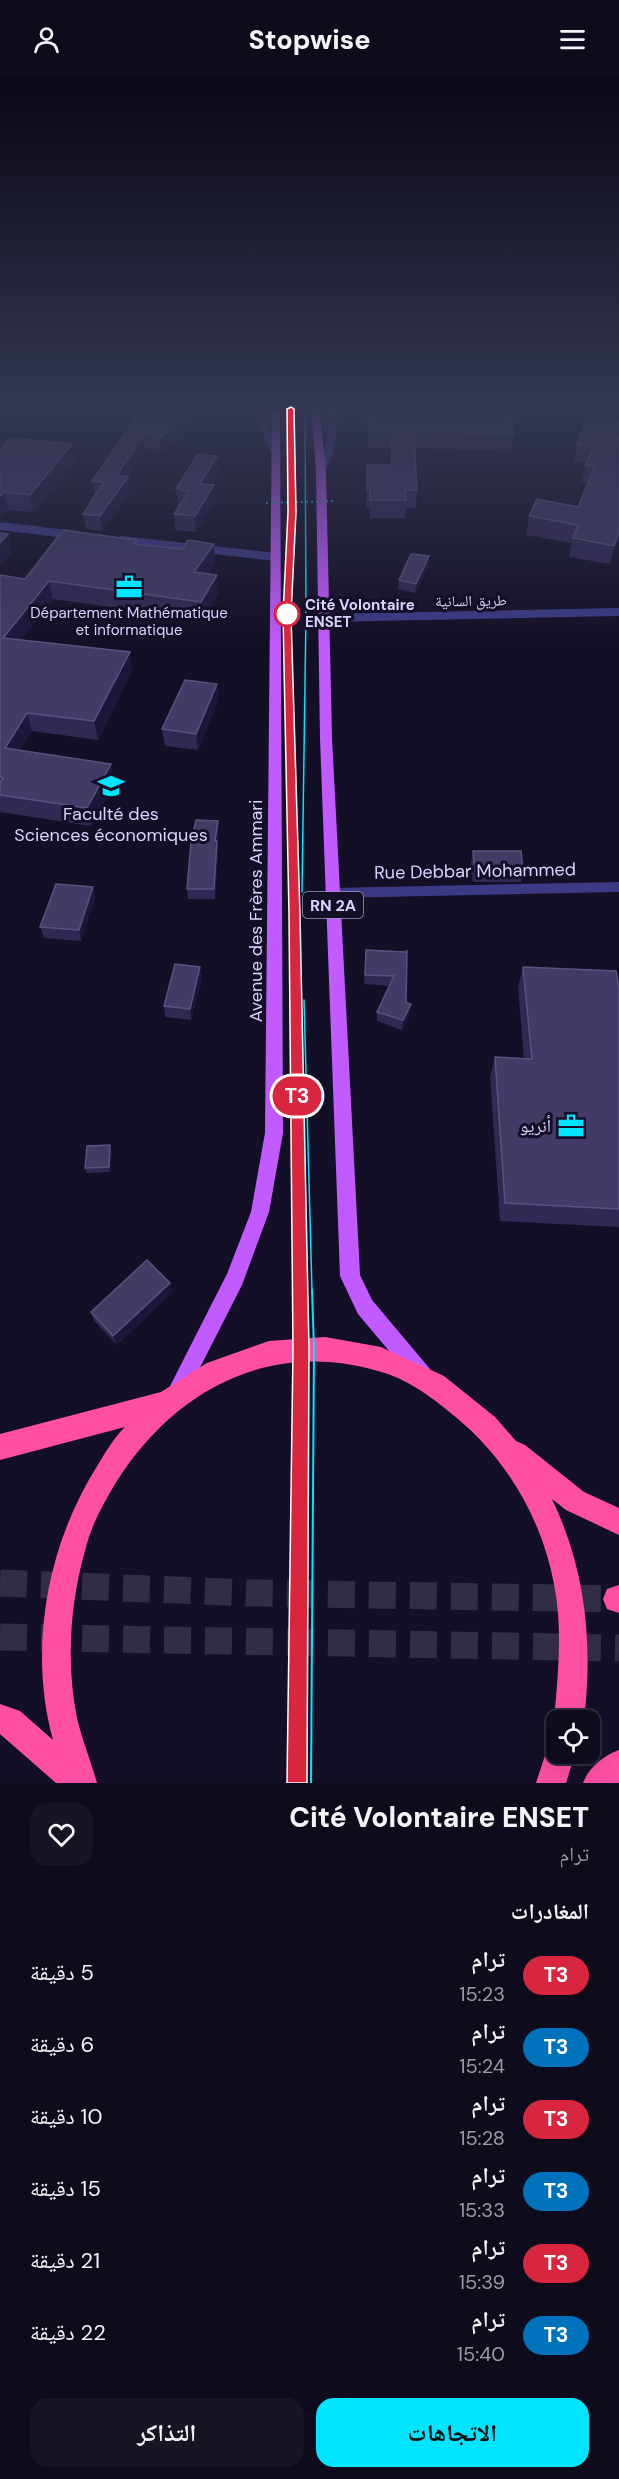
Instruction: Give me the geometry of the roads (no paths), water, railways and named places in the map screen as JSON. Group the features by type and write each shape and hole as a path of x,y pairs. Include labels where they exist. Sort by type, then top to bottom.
{"highway":[{"path":"80,1783 62,1711 57,1637 67,1566 90,1501 123,1447 170,1399 215,1371 256,1355 301,1349 341,1349 383,1358 423,1376 467,1406 506,1447 575,1501 619,1522"},
{"path":"0,1447 25,1442 170,1399"},
{"path":"506,1447 538,1497 568,1584 575,1652 570,1710"},
{"path":"0,1719 10,1721 80,1783"},
{"path":"551,1783 557,1764"},
{"path":"598,1783 619,1766"}],"main road":[{"name":"Avenue des Frères Ammari","path":"170,1399 235,1278 260,1212 274,1133 276,489"},
{"name":"RN 2A","path":"321,489 332,893 350,1276 365,1307 423,1376"}],"street":[{"name":"Rue Debbar Mohammed","path":"332,893 619,887"}],"lane":[{"path":"0,526 85,536"},
{"path":"109,538 276,557"},
{"name":"طريق السانية","path":"324,618 619,612"}],"tunnel":[{"path":"0,1583 250,1593 617,1599"},
{"path":"0,1637 619,1648"}],"tram line":[{"path":"292,489 287,615 300,1291"},
{"name":"T3","path":"292,489 287,615 301,1349 297,1783"},
{"path":"302,892 305,489"},
{"path":"304,1000 312,1291"},
{"path":"311,1783 314,1349 312,1290"},
{"path":"297,1783 300,1291"}],"place":[{"name":"Département Mathématique et informatique","path":"129,587"},
{"name":"Cité Volontaire ENSET","path":"287,614"},
{"name":"Faculté des Sciences économiques","path":"111,786"},
{"name":"أنريو","path":"571,1126"}]}
